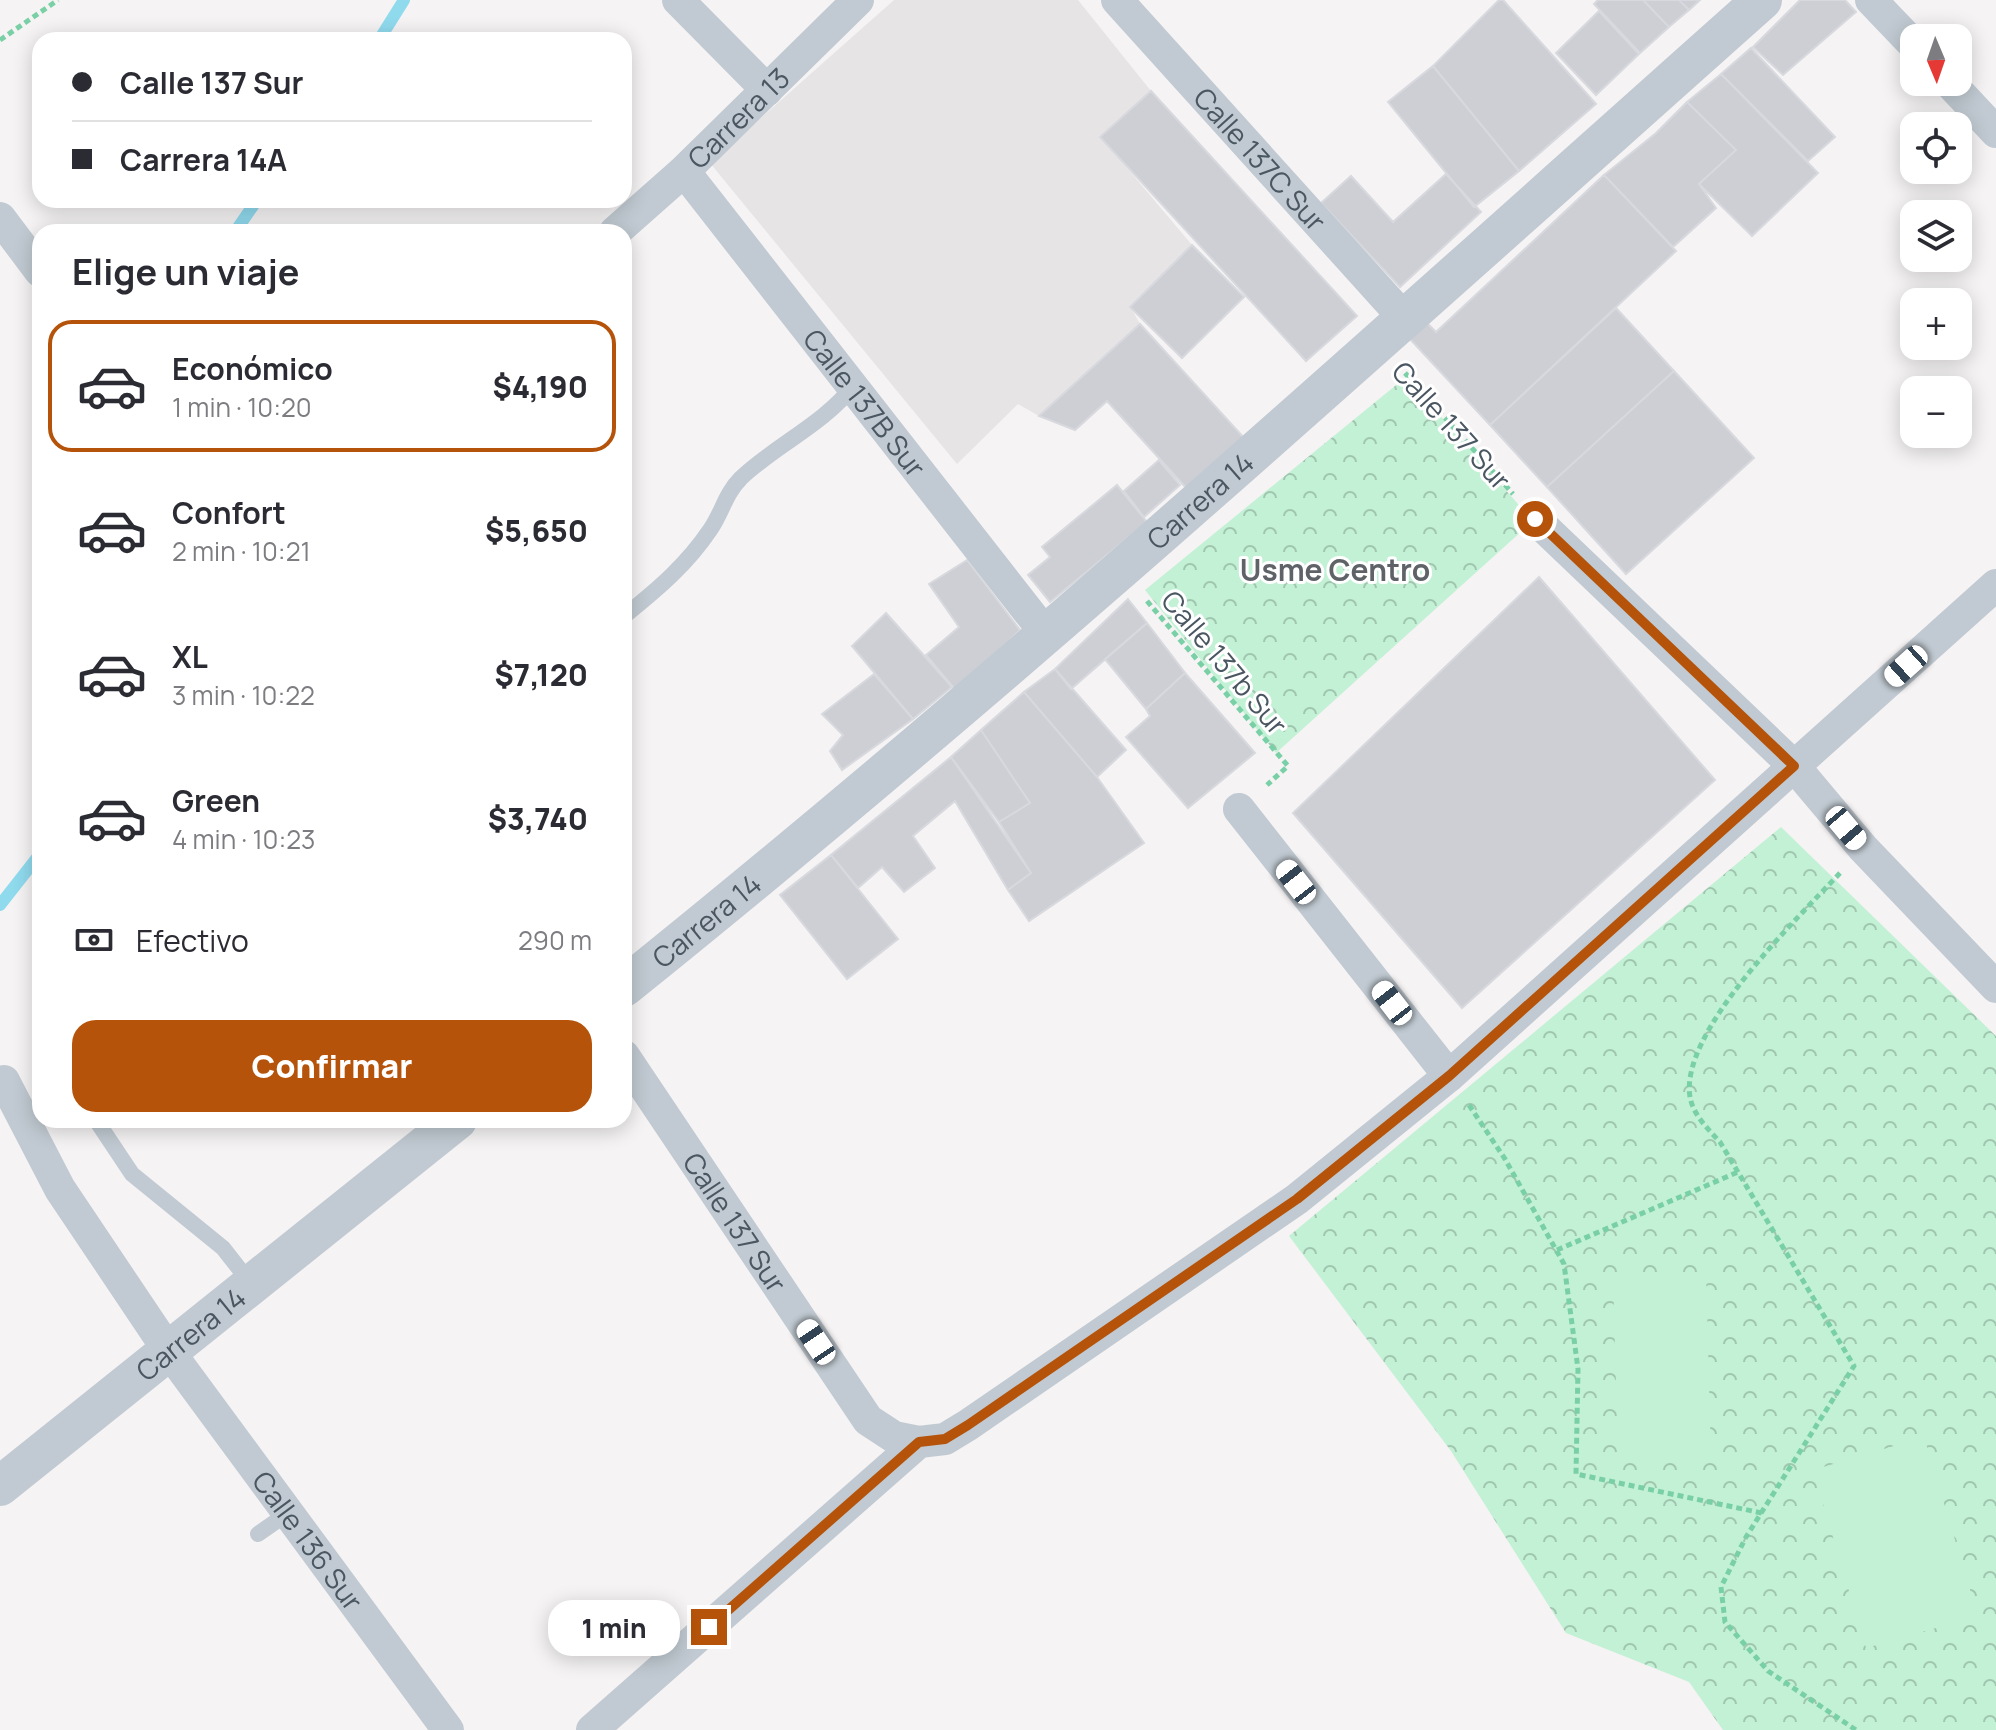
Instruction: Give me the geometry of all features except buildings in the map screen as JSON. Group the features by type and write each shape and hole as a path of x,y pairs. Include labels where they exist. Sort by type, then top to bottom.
{"street":[{"path":"678,0 767,90"},
{"name":"Carrera 13","path":"624,224 684,171 858,0"},
{"name":"Calle 137C Sur","path":"1117,0 1391,330"},
{"name":"Carrera 14","path":"632,981 827,824 1046,634 1762,0"},
{"path":"1871,0 1900,30"},
{"path":"1962,96 1996,132"},
{"name":"Calle 137B Sur","path":"684,171 1046,634"},
{"path":"0,218 32,260"},
{"path":"1535,519 1794,766 1863,848 1996,987"},
{"path":"592,1730 919,1442 945,1439 968,1425 1297,1199 1449,1076 1996,585"},
{"path":"1239,809 1449,1076"},
{"name":"Calle 137 Sur","path":"632,1068 868,1420 894,1437 919,1442"},
{"name":"Calle 136 Sur","path":"4,1081 60,1189 168,1350 448,1730"},
{"name":"Carrera 14","path":"0,1486 447,1128"}],"lane":[{"path":"632,610 672,578 711,528 725,496 742,477 835,409 854,385"},
{"path":"101,1128 132,1174 223,1248 252,1285"},
{"path":"258,1534 288,1513"}],"path":[{"path":"0,40 58,0"},
{"name":"Calle 137 Sur","path":"1391,330 1535,519"},
{"name":"Calle 137b Sur","path":"1120,569 1288,766 1239,809"},
{"path":"1856,1730 1768,1671 1725,1622 1721,1587 1762,1513 1854,1366 1720,1142 1703,1124 1690,1098 1691,1069 1712,1026 1747,972 1863,848"},
{"path":"1449,1076 1505,1159 1564,1264 1578,1369 1576,1474 1762,1513"},
{"path":"1557,1250 1738,1172"}],"shaded area":[{"path":"894,0 1078,0 1151,91 1101,137 1192,245 1130,306 1140,324 1039,416 1018,404 957,464 710,163"}],"green space":[{"path":"1406,377 1533,521 1276,753 1145,590"},
{"path":"1781,827 1996,1036 1996,1730 1723,1730 1689,1682 1566,1633 1451,1451 1289,1236"},
{"path":"1706,1273 1711,1456 1618,1459 1613,1275"},
{"path":"1924,1437 1978,1616 1866,1648 1813,1470"}],"waterway":[{"path":"384,32 404,0"},
{"path":"240,224 252,208"},
{"path":"0,905 32,864"}],"district":[{"name":"Usme Centro","path":"1335,569"}],"route":[{"path":"709,1627 919,1442 945,1439 968,1425 1297,1199 1449,1076 1794,766 1535,519"}]}
